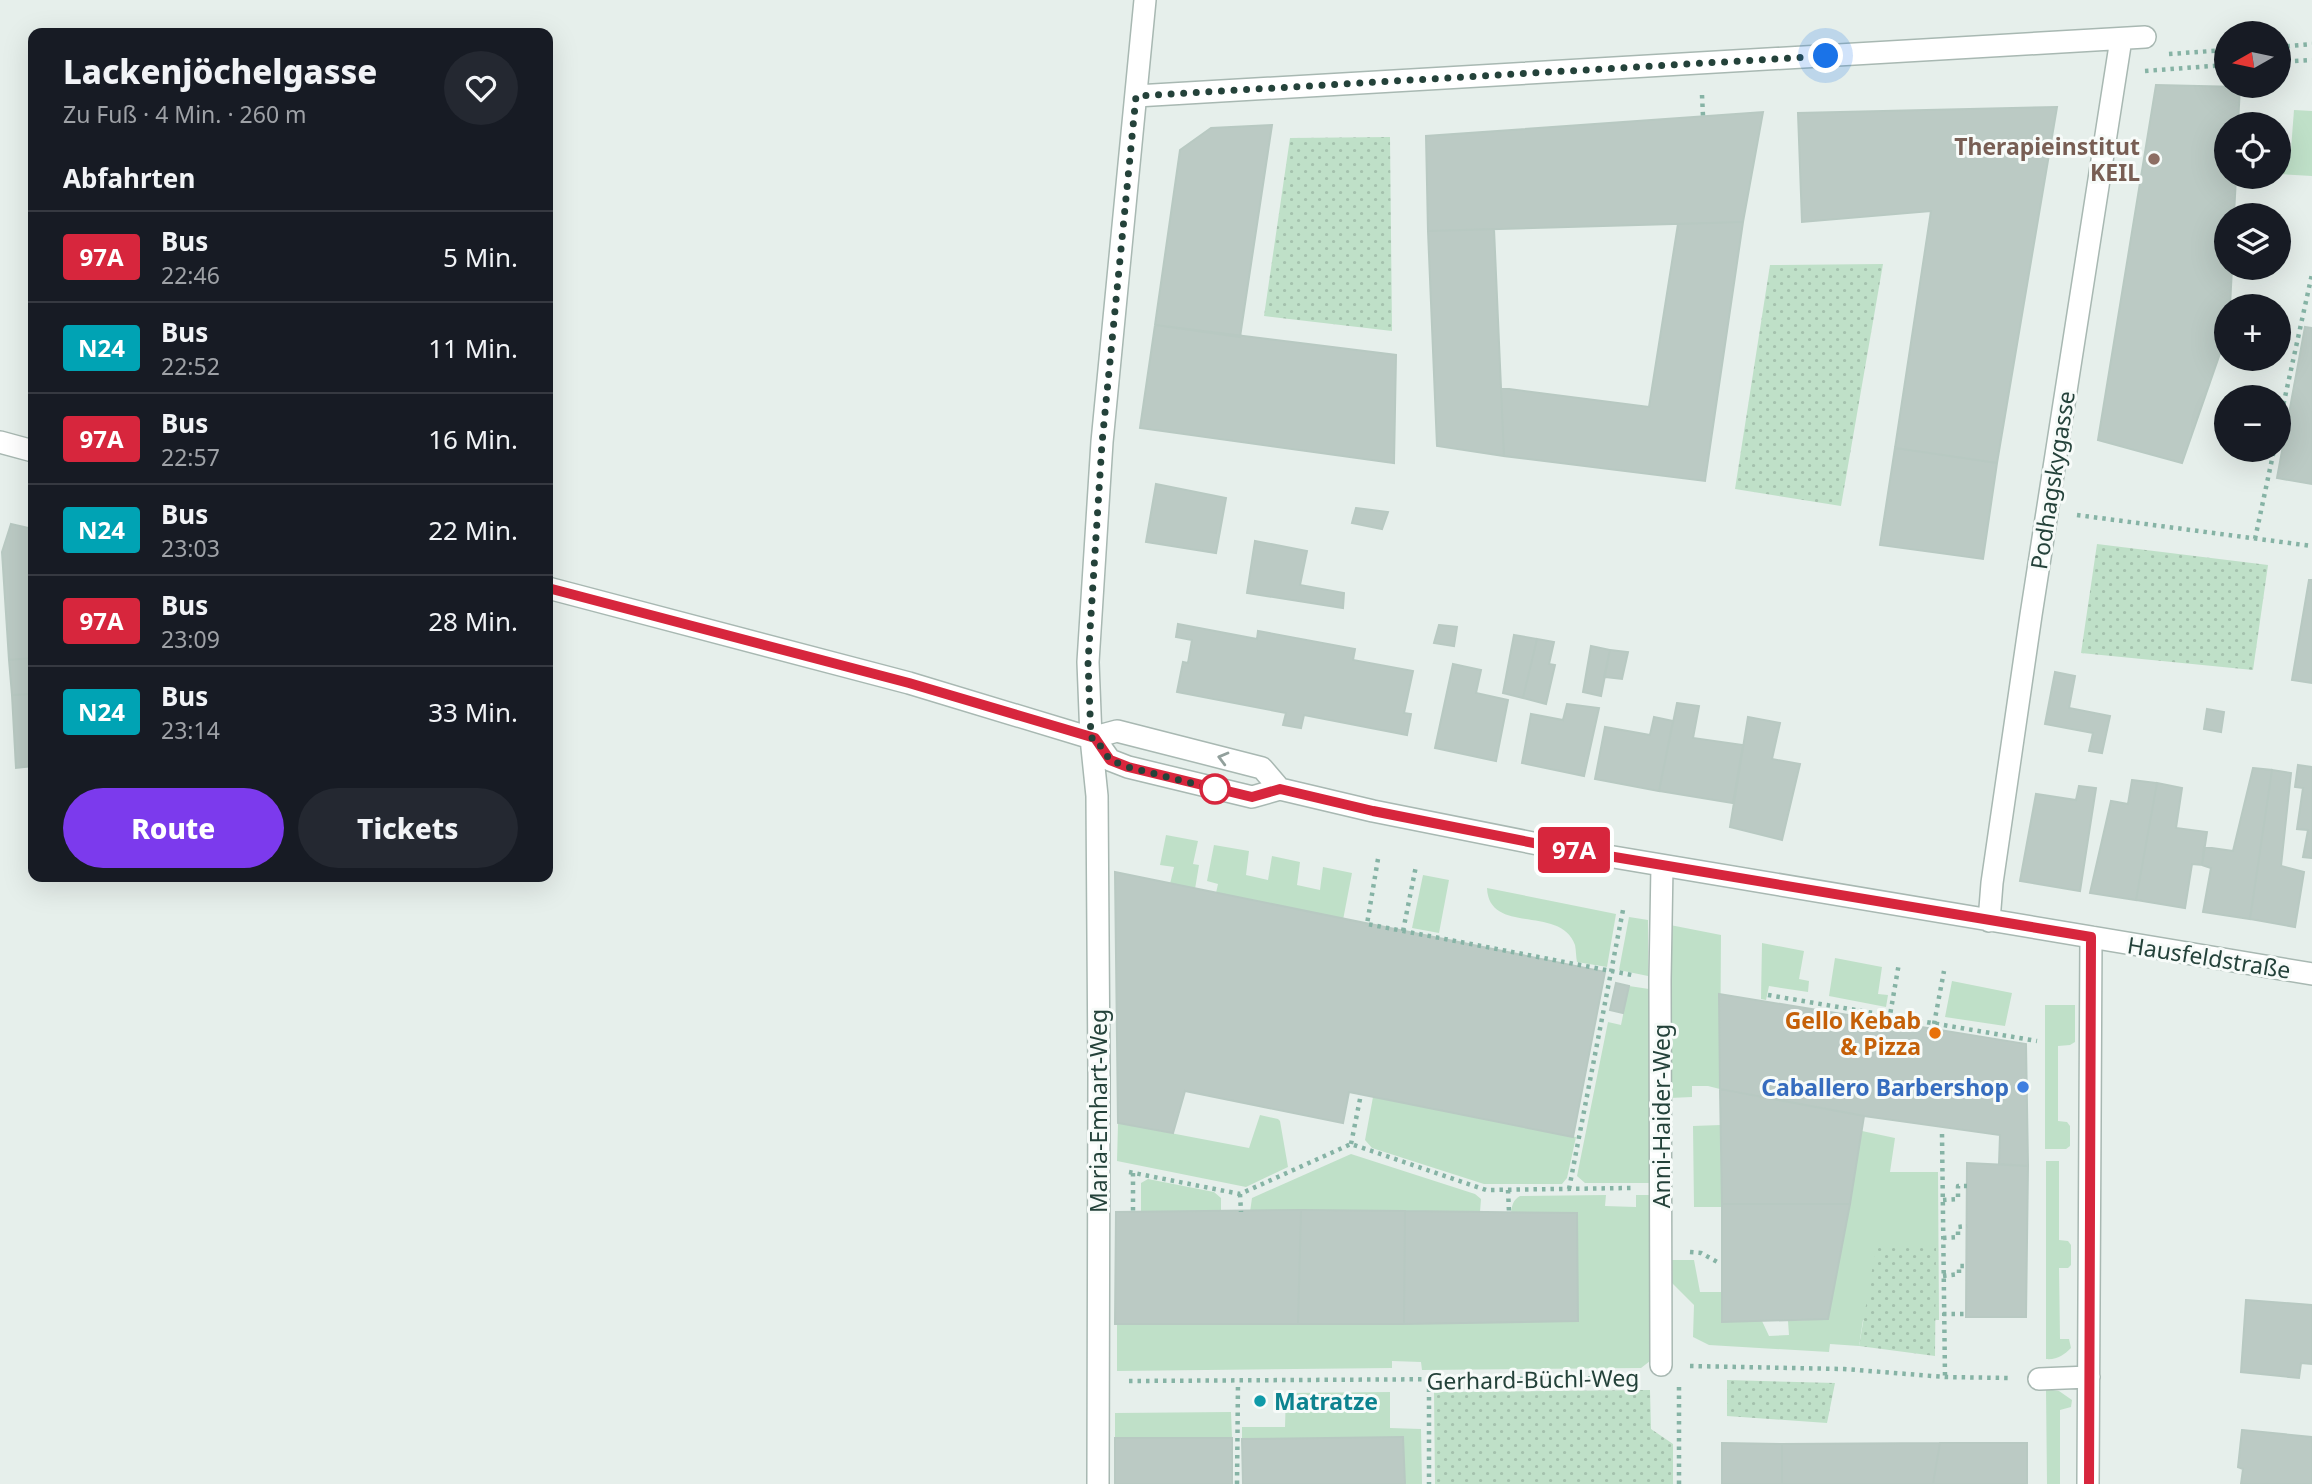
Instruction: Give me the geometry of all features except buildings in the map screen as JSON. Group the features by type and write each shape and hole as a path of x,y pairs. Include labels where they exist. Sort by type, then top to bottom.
{"street":[{"name":"Maria-Emhart-Weg","path":"1098,1484 1097,796 1088,662 1102,443 1145,0"},
{"path":"1136,96 2145,37"},
{"name":"Podhagskygasse","path":"1989,921 1992,883 2031,615 2121,39"},
{"path":"0,442 28,450"},
{"name":"Hausfeldstraße","path":"553,588 909,683 1093,738 1117,731 1262,768 1280,789"},
{"name":"Hausfeldstraße","path":"1093,738 1110,760 1128,767 1252,797 1280,789 1373,811 1662,866 2312,974"},
{"name":"Anni-Haider-Weg","path":"1662,866 1661,1188 1670,1365"},
{"path":"2088,1484 2091,937"},
{"path":"2039,1378 2089,1377"}],"path":[{"path":"2291,46 2312,44"},
{"path":"2291,61 2312,60"},
{"path":"2116,73 2214,66"},
{"path":"1702,95 1703,116"},
{"path":"2288,385 2312,274"},
{"path":"2255,539 2271,462"},
{"path":"2076,515 2312,546"},
{"path":"1378,859 1367,924 1660,980"},
{"path":"1403,931 1416,866"},
{"path":"1569,1189 1623,910"},
{"path":"1889,1019 1899,963"},
{"path":"1934,1024 1944,971"},
{"path":"1768,995 1889,1019 2037,1041"},
{"path":"1351,1144 1361,1094"},
{"path":"1942,1134 1945,1377"},
{"path":"1120,1170 1240,1194 1351,1144 1486,1190 1661,1188"},
{"path":"1133,1173 1133,1212"},
{"path":"1943,1200 1958,1199 1958,1186 1968,1186"},
{"path":"1508,1190 1509,1212"},
{"path":"1240,1194 1241,1212"},
{"path":"1943,1238 1958,1237 1958,1227 1967,1226"},
{"path":"1943,1276 1959,1274 1959,1266 1966,1266"},
{"path":"1943,1314 1966,1314"},
{"path":"1670,1365 1679,1484"},
{"name":"Gerhard-Büchl-Weg","path":"1097,1380 1238,1382 1650,1377 1670,1365 1844,1369 1945,1377 2039,1378"},
{"path":"1429,1380 1429,1484"},
{"path":"1237,1484 1238,1382"}],"green space":[{"path":"2294,110 2312,111 2312,176 2291,175"},
{"path":"1390,137 1392,331 1264,316 1290,138"},
{"path":"1883,264 1841,506 1735,489 1770,265"},
{"path":"2097,544 2268,565 2253,670 2081,653"},
{"path":"1166,835 1198,841 1193,864 1199,865 1195,889 1170,884 1174,867 1160,865"},
{"path":"1214,845 1249,851 1246,875 1268,880 1272,856 1300,862 1297,885 1320,890 1323,867 1352,873 1343,920 1216,893 1218,884 1207,881"},
{"path":"1423,875 1449,880 1439,933 1412,928"},
{"path":"1487,888 1616,914 1607,967 1577,962 1575,945 1567,933 1556,926 1500,911 1491,903"},
{"path":"1629,917 1648,920 1648,976 1619,970"},
{"path":"1670,925 1721,935 1720,1089 1692,1086 1692,1097 1670,1098"},
{"path":"1762,943 1804,951 1799,979 1809,981 1808,992 1769,986 1766,1000 1761,999"},
{"path":"1835,958 1882,967 1878,994 1888,995 1886,1007 1829,996"},
{"path":"1952,981 2012,993 2005,1026 1945,1017"},
{"path":"1629,986 1649,989 1649,1183 1585,1183 1577,1176 1608,1022 1621,1025"},
{"path":"2045,1005 2075,1005 2075,1042 2058,1046 2058,1121 2067,1122 2070,1126 2070,1146 2066,1149 2045,1149"},
{"path":"1373,1097 1576,1137 1567,1178 1562,1184 1484,1184 1372,1148 1365,1140"},
{"path":"1260,1115 1280,1121 1288,1167 1246,1187 1117,1161 1118,1123 1249,1148"},
{"path":"1721,1125 1722,1207 1694,1207 1693,1126"},
{"path":"1862,1131 1895,1138 1890,1172 1938,1172 1939,1320 1863,1320 1859,1346 1830,1344 1829,1352 1709,1345 1693,1337 1694,1305 1670,1281 1670,1260 1694,1260 1700,1292 1722,1292 1722,1322 1762,1321 1769,1336 1789,1335 1788,1321 1828,1319"},
{"path":"1351,1154 1475,1194 1481,1199 1480,1212 1250,1212 1252,1198"},
{"path":"2046,1161 2059,1161 2059,1240 2068,1241 2071,1245 2071,1265 2068,1268 2059,1268 2060,1339 2069,1339 2071,1348 2060,1357 2050,1359 2046,1359"},
{"path":"1148,1179 1214,1192 1221,1198 1221,1212 1141,1212 1141,1183"},
{"path":"1606,1195 1605,1206 1636,1207 1636,1195 1649,1195 1650,1361 1641,1368 1422,1370 1421,1362 1392,1361 1392,1368 1117,1371 1117,1324 1578,1321 1577,1213 1511,1213 1512,1208 1514,1201 1520,1196"},
{"path":"1936,1246 1935,1356 1859,1346 1876,1247"},
{"path":"1727,1380 1835,1383 1827,1423 1727,1416"},
{"path":"2046,1389 2059,1391 2072,1400 2071,1407 2060,1410 2060,1484 2047,1484"},
{"path":"1650,1390 1651,1429 1673,1444 1673,1484 1435,1484 1434,1392"},
{"path":"1390,1392 1390,1428 1421,1429 1422,1484 1405,1484 1403,1437 1242,1439 1242,1427 1285,1427 1286,1393"},
{"path":"1231,1412 1232,1438 1115,1438 1115,1413"}],"bus line":[{"name":"97A","path":"553,589 909,683 1095,738 1110,760 1215,789 1252,797 1280,789 1373,811 1549,846 2091,937 2089,1484"}],"place":[{"name":"Therapieinstitut KEIL","path":"2154,159"},
{"name":"Gello Kebab & Pizza","path":"1935,1033"},
{"name":"Caballero Barbershop","path":"2023,1087"},
{"name":"Matratze","path":"1260,1401"}],"route":[{"path":"1215,789 1110,760 1095,738 1091,738 1088,662 1102,443 1136,96 1826,56"}]}
